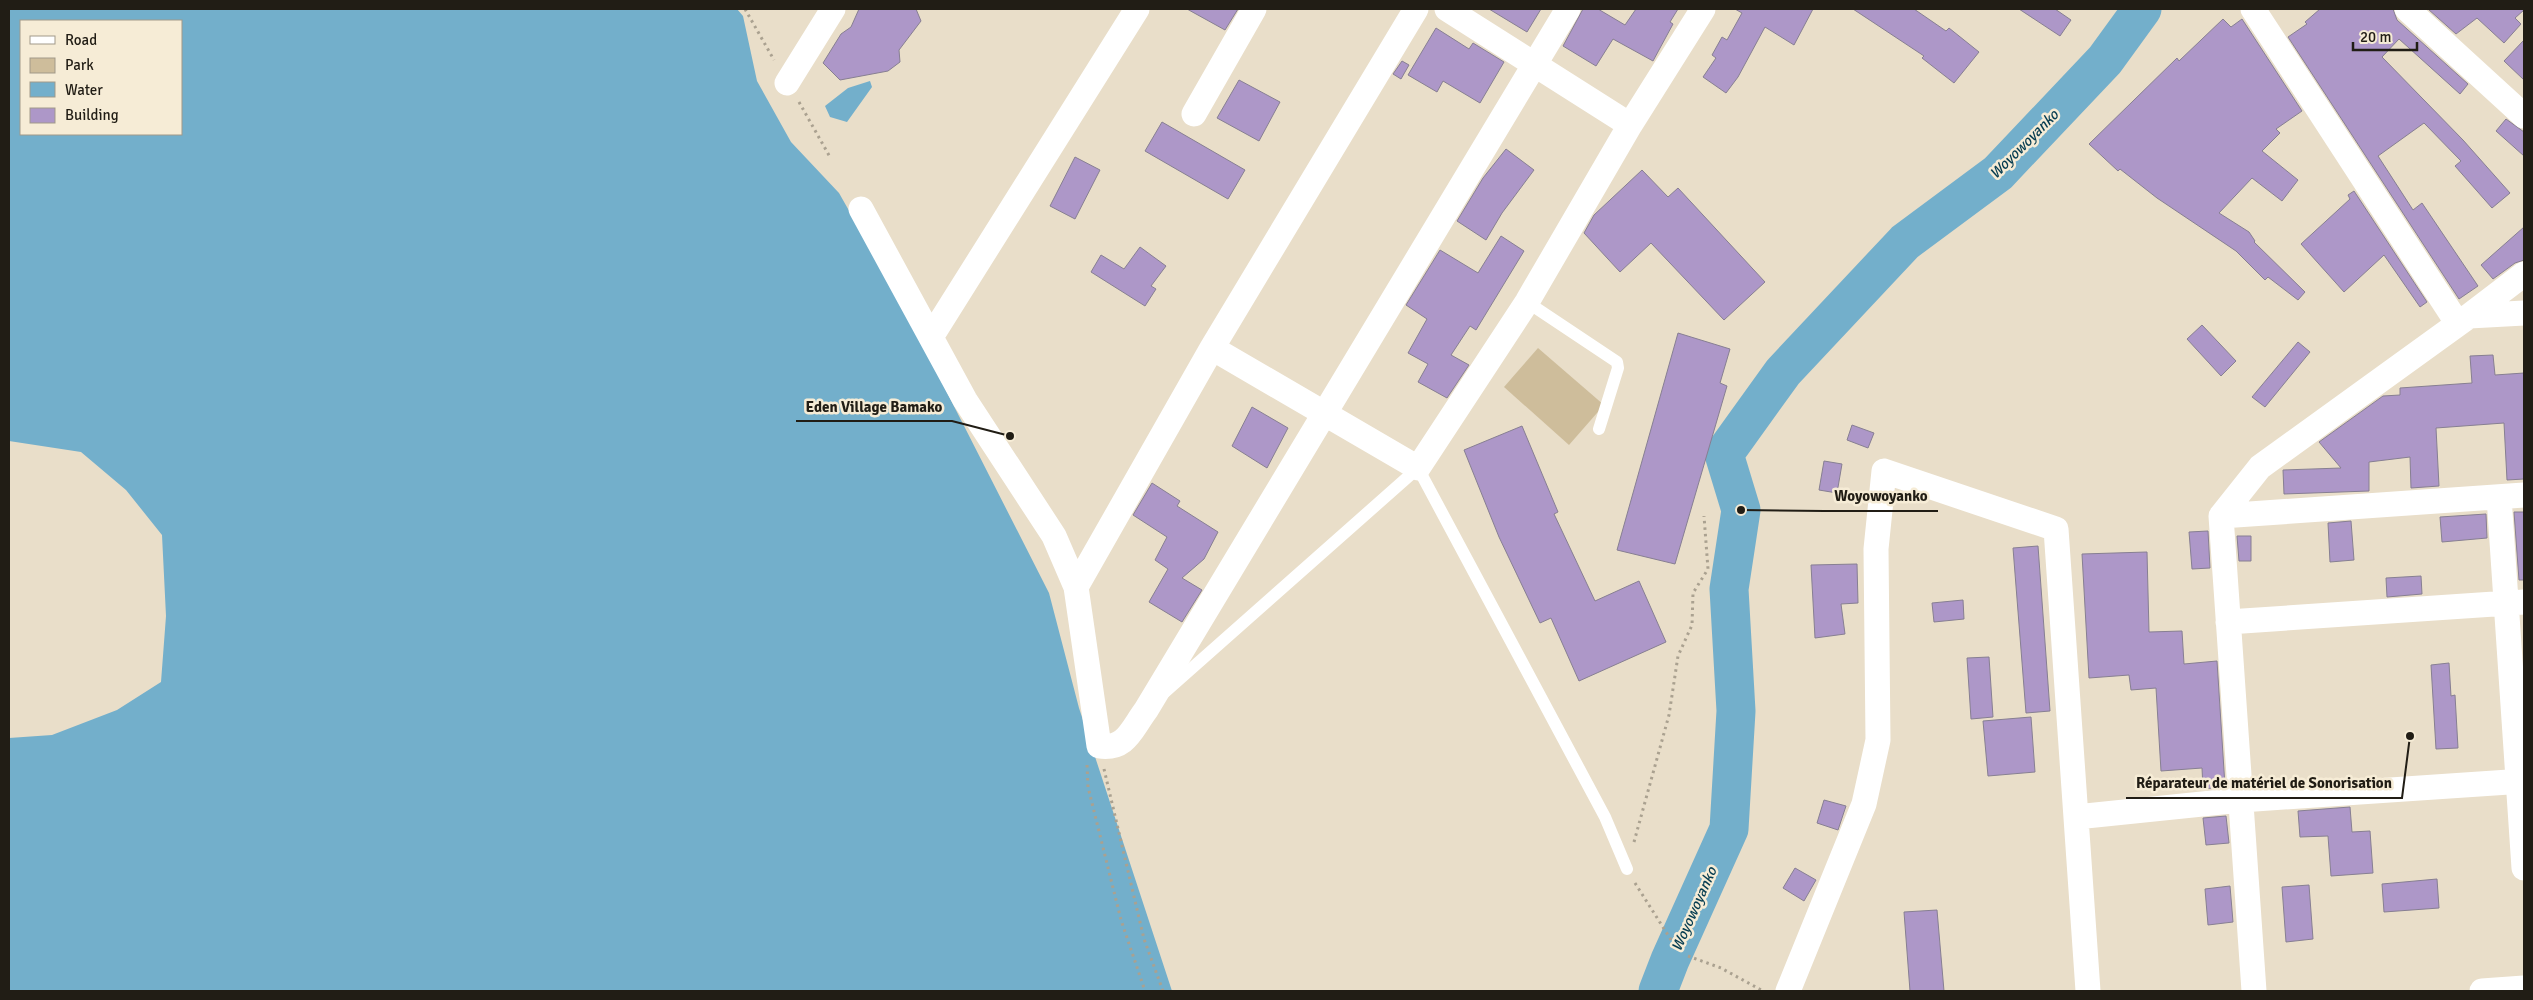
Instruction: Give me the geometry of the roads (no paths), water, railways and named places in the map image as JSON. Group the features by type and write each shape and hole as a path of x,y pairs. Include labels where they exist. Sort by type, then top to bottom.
{"street":[{"path":"787,83 833,9"},
{"path":"931,337 1137,9"},
{"path":"1194,114 1254,9"},
{"path":"1076,588 1212,348 1416,9"},
{"path":"1447,9 1630,125"},
{"path":"861,209 965,400 1054,536 1076,588 1099,746 1114,747 1122,743 1146,710 1568,9"},
{"path":"1212,348 1418,468 1527,302 1630,125 1703,9"},
{"path":"2253,9 2464,320"},
{"path":"2407,9 2524,116"},
{"path":"2254,991 2221,516 2260,468 2464,320 2524,274"},
{"path":"2464,320 2524,313"},
{"path":"1788,991 1864,804 1878,740 1876,549 1884,471 2056,529 2088,991"},
{"path":"2221,516 2524,495"},
{"path":"2499,497 2515,603 2524,868"},
{"path":"2228,622 2515,603"},
{"path":"2076,817 2241,800 2521,782"},
{"path":"2482,991 2524,988"}],"lane":[{"path":"1527,302 1617,362 1618,368 1599,429"},
{"path":"1146,710 1418,468 1604,817 1627,869"}],"water":[{"path":"9,9 737,9 743,16 757,81 791,142 839,193 902,304 1049,593 1079,708 1172,991 9,991 9,738 52,735 117,710 161,682 166,616 162,535 126,490 81,452 9,441"},
{"path":"870,81 872,87 847,122 830,117 825,106 848,88"}],"waterway":[{"name":"Woyowoyanko","path":"1658,991 1729,829 1736,711 1729,589 1741,510 1724,454 1783,372 1905,242 1998,173 2105,60 2142,9"}],"place":[{"name":"Eden Village Bamako","path":"1010,436"},
{"name":"Woyowoyanko","path":"1741,510"},
{"name":"Réparateur de matériel de Sonorisation","path":"2410,736"}]}
